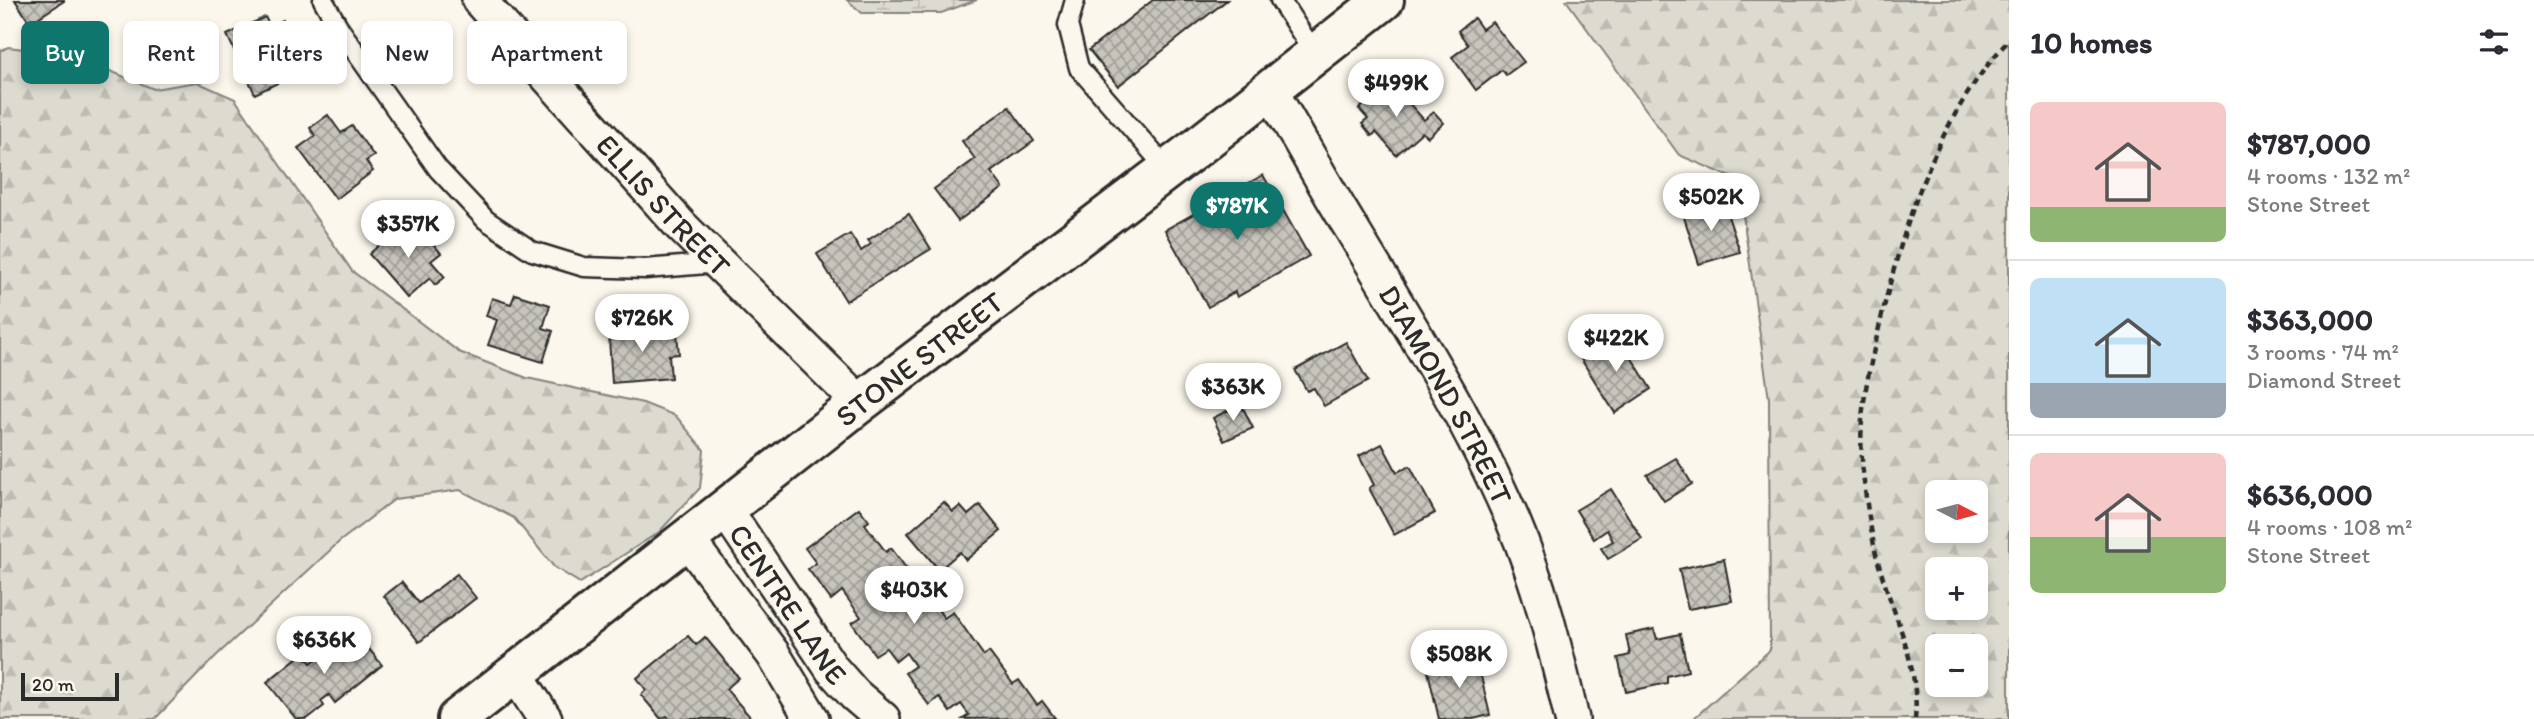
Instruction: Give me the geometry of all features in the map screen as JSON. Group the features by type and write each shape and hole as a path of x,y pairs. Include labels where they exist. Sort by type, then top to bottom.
{"street":[{"name":"ELLIS STREET","path":"479,0 681,226 860,403"},
{"name":"STONE STREET","path":"457,719 860,403 1384,0"},
{"name":"DIAMOND STREET","path":"1270,90 1408,323 1503,498 1544,609 1573,719"},
{"name":"CENTRE LANE","path":"725,509 832,669 855,695 883,719"},
{"name":"CENTRE LANE","path":"687,539 773,654 812,719"},
{"path":"515,673 545,719"},
{"name":"CENTRE LANE","path":"824,719 855,695"}],"lane":[{"path":"323,0 341,31 438,169 486,220 532,251 584,267 645,269 719,263"},
{"path":"1075,0 1068,25 1079,68 1167,169"},
{"path":"1280,0 1315,54"}],"path":[{"path":"1915,719 1917,700 1911,666 1874,544 1864,486 1862,420 1873,351 1895,260 1928,168 1978,75 2009,40"}],"green space":[{"path":"847,0 977,0 941,13 862,13"},
{"path":"1566,0 2009,0 2009,719 1693,719 1770,650 1769,399 1738,180 1679,155"},
{"path":"8,47 21,49 21,84 109,84 109,71 123,76 123,84 142,84 154,89 201,84 235,99 352,271 459,352 527,378 643,403 676,416 704,450 700,488 659,532 580,583 554,567 514,518 460,490 395,499 339,542 216,656 155,719 0,719 0,51"}],"building":[{"path":"15,0 64,0 33,21 29,21"},
{"path":"1153,0 1227,0 1118,86 1089,50"},
{"path":"1474,18 1482,29 1492,22 1524,62 1506,75 1502,70 1476,90 1452,57 1468,45 1458,31"},
{"path":"233,32 233,48 227,35"},
{"path":"1390,82 1424,120 1434,112 1444,123 1428,137 1422,132 1396,155 1376,132 1372,136 1362,124 1368,119 1359,109"},
{"path":"250,84 276,84 255,94"},
{"path":"1009,107 1034,141 991,172 1003,188 958,221 934,189 975,159 962,141"},
{"path":"328,115 341,133 352,126 374,156 366,161 373,171 336,199 298,148 315,136 310,128"},
{"path":"1263,175 1309,256 1237,297 1235,292 1208,307 1165,230"},
{"path":"1723,201 1740,252 1699,264 1683,214"},
{"path":"909,214 931,249 846,301 817,254 850,234 861,251 871,244 868,240"},
{"path":"402,225 410,233 418,226 441,253 431,261 445,277 435,285 430,278 407,298 369,254"},
{"path":"515,294 550,305 543,328 553,331 543,362 488,345 497,320 486,316 492,298 511,304"},
{"path":"657,325 658,335 677,334 679,354 669,355 671,378 612,383 609,339 617,338 617,328"},
{"path":"1618,336 1651,389 1615,413 1581,359"},
{"path":"1346,342 1368,381 1324,406 1314,388 1307,391 1295,370"},
{"path":"1241,404 1253,428 1224,441 1213,418"},
{"path":"1382,444 1397,472 1410,466 1435,513 1394,535 1369,488 1374,485 1359,456"},
{"path":"1676,458 1692,484 1664,501 1647,475"},
{"path":"1611,489 1642,539 1608,559 1601,548 1613,541 1607,530 1594,539 1576,510"},
{"path":"944,502 953,512 960,506 968,515 980,505 1001,531 966,560 960,552 939,570 908,533"},
{"path":"859,508 869,521 865,524 886,552 891,548 912,576 908,579 930,609 935,605 944,618 953,612 984,656 989,652 1013,684 1019,680 1037,705 1042,701 1055,718 963,719 969,715 961,704 950,712 939,697 929,705 905,673 915,666 906,653 896,661 886,648 875,655 852,623 861,617 842,591 831,600 808,569 816,563 805,548"},
{"path":"1724,559 1732,601 1688,609 1679,569"},
{"path":"457,574 476,598 419,642 384,596 402,582 419,603"},
{"path":"353,629 382,665 335,703 329,695 321,701 324,706 307,719 296,719 267,682 303,653 311,663"},
{"path":"1654,629 1657,639 1680,634 1688,671 1667,676 1667,683 1626,692 1618,658 1630,655 1626,635"},
{"path":"688,636 696,645 705,637 739,678 726,689 752,719 669,719 667,716 661,719 641,695 646,690 637,678"},
{"path":"1476,655 1490,715 1473,719 1439,719 1427,667"}]}
